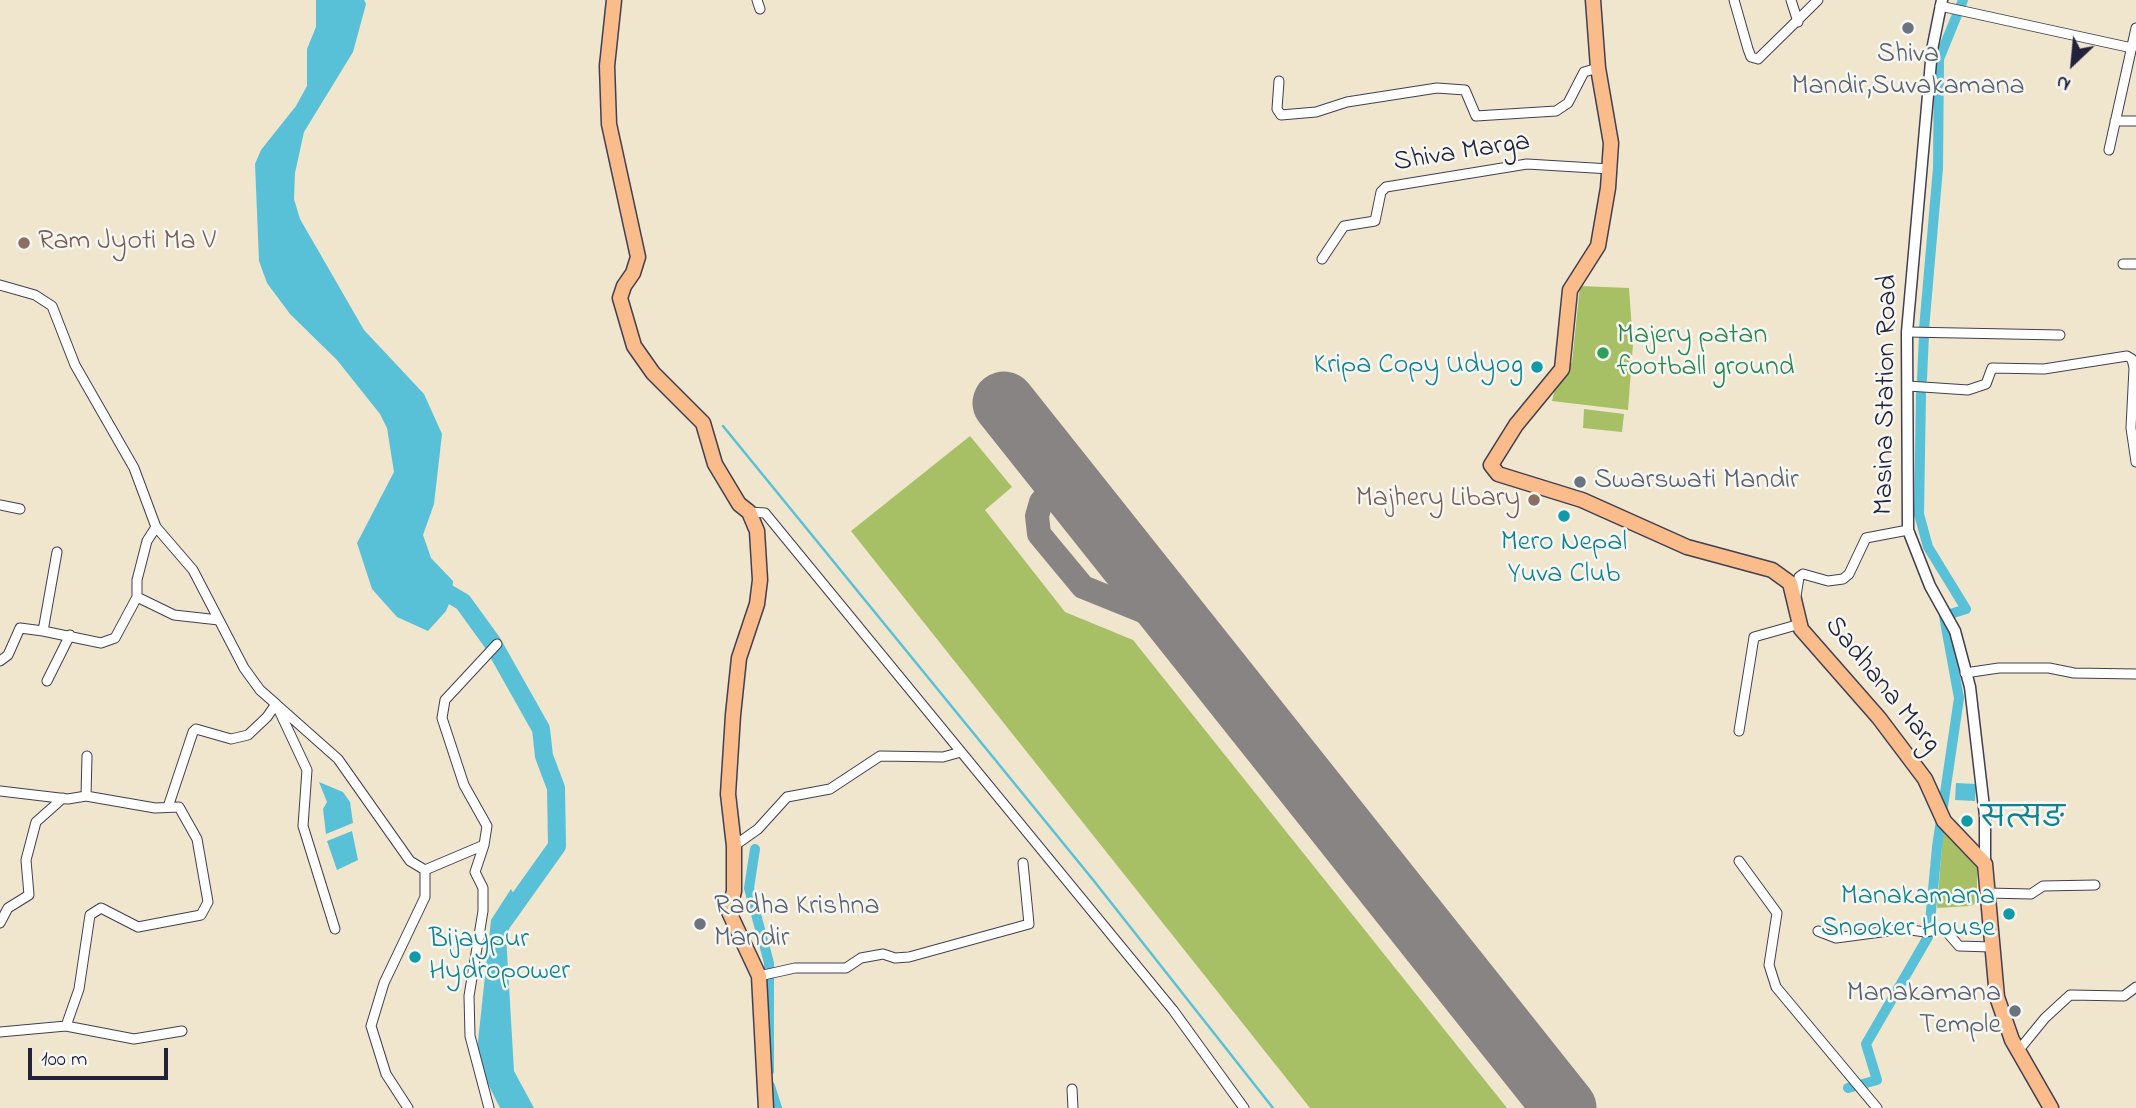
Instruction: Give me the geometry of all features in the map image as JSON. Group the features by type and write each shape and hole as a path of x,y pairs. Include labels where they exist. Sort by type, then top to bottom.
{"main road":[{"path":"614,0 607,66 608,113 638,257 620,298 634,346 653,373 703,424 715,464 739,504 749,512 757,531 760,580 757,604 739,658 733,715 728,794 734,846 734,891 729,912 759,976 766,1108"},
{"path":"1593,0 1598,68 1611,143 1610,169"},
{"name":"Sadhana Marg","path":"1610,169 1598,246 1570,290 1562,369 1516,425 1491,465 1498,474 1582,500 1687,547 1772,570 1790,583 1800,624 1925,779 1944,821 1985,864"},
{"path":"1985,864 1997,997 2018,1051 2051,1108"}],"street":[{"path":"1734,0 1748,49 1755,59 1768,53 1818,0"},
{"path":"1791,0 1798,22"},
{"path":"1941,3 1959,10 2132,48"},
{"name":"Masina Station Road","path":"1941,3 1932,50 1907,332 1908,530 1930,586 1955,631 1970,687 1985,816 1985,864"},
{"path":"2109,150 2136,28"},
{"path":"1279,81 1277,108 1281,115 1316,112 1348,102 1437,88 1465,90 1476,116 1556,111 1568,103 1584,72 1598,68"},
{"path":"2115,121 2136,121"},
{"name":"Shiva Marga","path":"1322,259 1344,226 1374,221 1381,192 1386,187 1527,164 1610,169"},
{"path":"2123,264 2136,264"},
{"path":"0,285 35,295 52,306 75,365 134,468 156,527 194,570 244,668 260,690 338,759 410,861 425,870"},
{"path":"1907,332 2060,335"},
{"path":"1908,386 1968,390 1984,386 1992,368 2044,369 2127,356 2132,359 2134,368 2136,461"},
{"path":"0,505 20,509"},
{"path":"749,512 765,513 1172,1010 1244,1108"},
{"path":"0,661 8,655 20,628 70,635 101,643 115,638 137,597 140,567 147,541 156,527"},
{"path":"1796,600 1799,577 1803,574 1828,581 1843,579 1849,574 1866,538 1908,530"},
{"path":"43,631 58,552"},
{"path":"137,597 174,615 219,620"},
{"path":"1739,731 1754,637 1800,624"},
{"path":"47,681 70,635"},
{"path":"489,1108 470,1036 469,996 483,912 482,888 475,872 487,826 464,785 442,718 445,699 494,646"},
{"path":"1965,673 1999,668 2049,668 2074,673 2136,674"},
{"path":"168,807 193,732 197,729 231,738 248,735 276,704"},
{"path":"276,704 307,771 303,826 335,929"},
{"path":"734,846 758,829 787,797 830,789 880,756 943,757 961,752"},
{"path":"86,796 87,756"},
{"path":"0,791 63,799 86,796 179,807 197,839 208,902 201,915 138,927 101,908 90,915 79,989 66,1026"},
{"path":"0,923 8,908 29,895 26,859 36,822 63,799"},
{"path":"425,870 484,845"},
{"path":"1739,861 1771,901 1776,913 1769,965 1771,977 1877,1108"},
{"path":"759,976 795,968 846,968 861,958 883,954 895,958 909,957 1029,924 1023,863"},
{"path":"408,1108 386,1074 371,1026 384,983 425,897 425,870"},
{"path":"1987,893 2031,894 2053,885 2095,885"},
{"path":"1818,932 1836,938 1904,929 1925,932 1941,929 1947,931 1959,946 1991,947"},
{"path":"2018,1051 2045,1018 2070,995 2124,996 2136,987"},
{"path":"0,1032 66,1026 134,1039 182,1031"},
{"path":"1072,1089 1073,1108"}],"green space":[{"name":"Majery patan football ground","path":"1580,286 1629,288 1633,344 1628,410 1552,401 1556,384 1572,362"},
{"path":"1584,409 1624,414 1622,432 1583,428"},
{"path":"970,436 1012,487 985,510 1065,612 1133,640 1507,1108 1310,1108 851,531"},
{"path":"1943,832 1977,867 1977,903 1970,906 1937,908"}],"water":[{"path":"316,0 364,0 366,4 353,52 304,132 295,173 294,199 300,219 364,330 424,394 442,434 434,504 423,535 431,558 453,581 452,597 446,611 428,631 397,617 372,589 357,543 394,472 387,428 380,414 337,360 290,314 267,283 259,261 255,164 261,150 296,106 307,86 307,49 316,27"},
{"path":"319,782 343,792 350,802 353,823 326,834 323,809 327,802"},
{"path":"1956,783 1976,784 1975,801 1955,800"},
{"path":"352,831 358,860 337,870 327,841"},
{"path":"511,889 521,907 506,935 514,1071 534,1108 500,1108 476,1060 491,920"}],"waterway":[{"path":"1924,329 1938,168 1939,59 1963,0"},
{"path":"1922,379 1924,335"},
{"path":"1921,394 1919,514 1928,547 1966,609 1944,616 1959,698 1937,847 1930,922"},
{"path":"723,426 1094,881 1273,1108"},
{"path":"434,585 463,602 492,642 541,729 544,756 556,788 557,846 505,919"},
{"path":"755,849 749,888 769,963 769,1071"},
{"path":"1848,1088 1877,1080 1866,1044 1928,937"},
{"path":"770,1086 777,1108"}],"taxiway":[{"path":"1122,552 1113,531 1107,504 1096,490 1083,484 1061,485 1052,489 1041,502 1037,516 1039,534 1083,587 1167,621 1198,647"}],"runway":[{"path":"1004,403 1565,1108"}],"place":[{"name":"Shiva Mandir,Suvakamana","path":"1908,28"},
{"name":"Ram Jyoti Ma V","path":"24,243"},
{"name":"Majery patan football ground","path":"1603,353"},
{"name":"Kripa Copy Udyog","path":"1537,367"},
{"name":"Swarswati Mandir","path":"1580,482"},
{"name":"Majhery Libary","path":"1534,500"},
{"name":"Mero Nepal Yuva Club","path":"1564,516"},
{"name":"सत्सङ","path":"1967,821"},
{"name":"Manakamana Snooker House","path":"2009,914"},
{"name":"Radha Krishna Mandir","path":"700,924"},
{"name":"Bijaypur Hydropower","path":"415,957"},
{"name":"Manakamana Temple","path":"2015,1011"}]}
